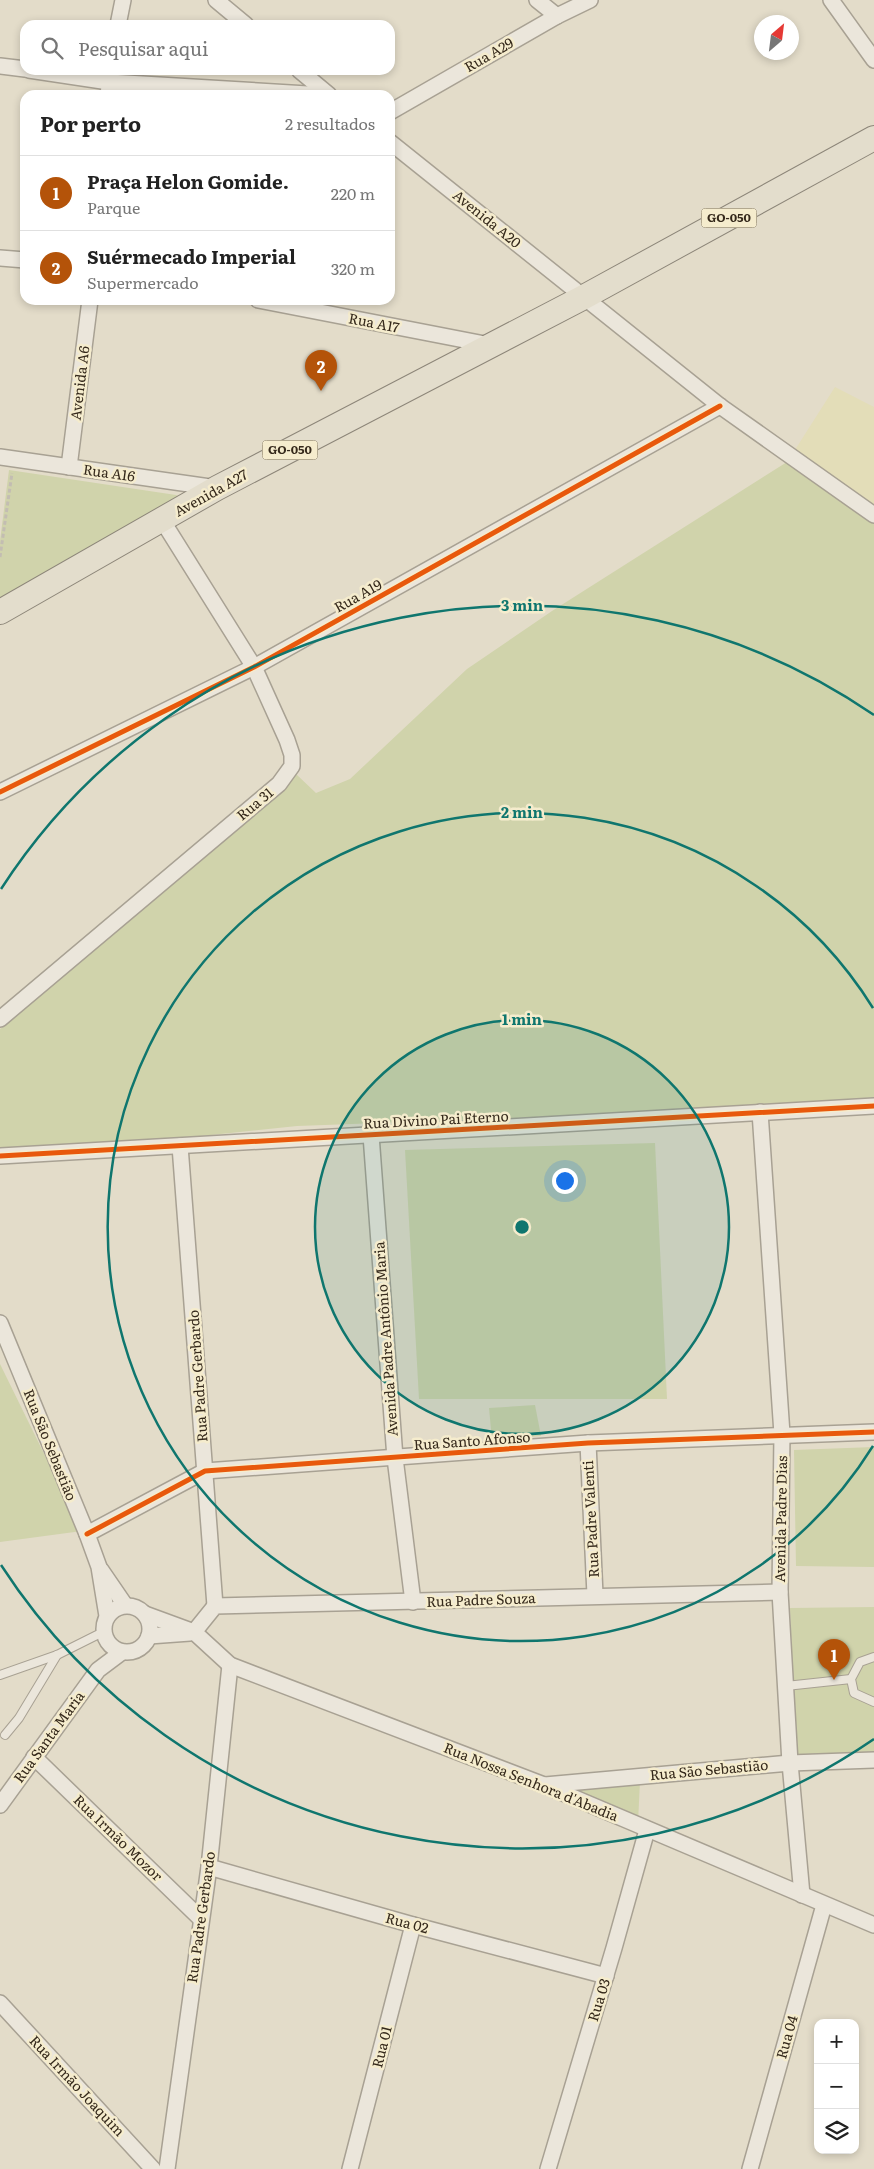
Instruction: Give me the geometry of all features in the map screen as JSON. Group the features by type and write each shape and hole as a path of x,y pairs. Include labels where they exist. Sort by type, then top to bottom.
{"main road":[{"name":"GO-050","path":"584,297 874,138"},
{"name":"Avenida A27","path":"0,612 217,488 584,297"}],"street":[{"path":"119,20 122,0"},
{"path":"216,0 240,20"},
{"path":"537,0 557,16"},
{"name":"Rua A29","path":"395,109 557,16 590,0"},
{"path":"831,0 874,60"},
{"path":"0,66 20,68"},
{"path":"63,75 110,82 242,90"},
{"path":"305,75 323,90"},
{"name":"Avenida A20","path":"395,146 720,406 874,515"},
{"path":"0,258 20,260"},
{"name":"Avenida A6","path":"69,467 89,305"},
{"name":"Rua A17","path":"284,305 490,345"},
{"name":"Rua A19","path":"0,792 254,667 720,406"},
{"name":"Rua A16","path":"0,458 217,488"},
{"name":"Rua 31","path":"0,1019 287,775 292,766 292,755 287,740 254,667 162,520"},
{"name":"Rua Divino Pai Eterno","path":"0,1156 874,1106"},
{"name":"Avenida Padre Dias","path":"760,1112 782,1434 780,1592 790,1763 802,1895"},
{"name":"Avenida Padre Antônio Maria","path":"372,1135 394,1458 414,1602"},
{"name":"Rua Padre Gerbardo","path":"180,1146 215,1606"},
{"name":"Rua São Sebastião","path":"0,1323 87,1534 99,1567 107,1616"},
{"name":"Rua Santo Afonso","path":"87,1534 205,1471 588,1443 782,1434 874,1432"},
{"name":"Rua Padre Valenti","path":"588,1443 595,1595"},
{"name":"Rua São Sebastião","path":"99,1567 125,1605"},
{"name":"Rua Padre Souza","path":"215,1606 414,1602 595,1595 780,1592"},
{"path":"125,1605 132,1606 145,1614 149,1621 149,1636 144,1644 138,1649 122,1652 114,1648 105,1636 104,1624 112,1610 125,1605"},
{"path":"149,1636 194,1632 215,1606"},
{"name":"Rua Nossa Senhora d'Abadia","path":"145,1614 194,1632 230,1665 544,1785 874,1925"},
{"name":"Rua Santa Maria","path":"98,1670 105,1636"},
{"name":"Rua Santa Maria","path":"0,1805 98,1670 122,1652"},
{"name":"Rua Padre Gerbardo","path":"167,2169 209,1867 230,1665"},
{"name":"Rua Irmão Mozor","path":"34,1757 201,1919"},
{"name":"Rua São Sebastião","path":"544,1785 790,1763 874,1760"},
{"name":"Rua 03","path":"548,2169 606,1976 647,1830"},
{"name":"Rua 02","path":"209,1867 413,1925 606,1976"},
{"name":"Rua 04","path":"750,2169 824,1905"},
{"name":"Rua 01","path":"350,2169 413,1925"},
{"name":"Rua Irmão Joaquim","path":"0,2002 153,2169"}],"lane":[{"path":"0,1675 105,1636"},
{"path":"5,1736 19,1718 57,1655"},
{"path":"874,1657 860,1662 851,1679 854,1693 874,1702"},
{"path":"786,1686 851,1679"}],"path":[{"path":"0,557 12,473 21,474"}],"shaded area":[{"path":"835,387 874,407 874,509 793,453"}],"green space":[{"path":"787,462 874,524 874,1102 760,1109 297,1126 183,1138 0,1149 0,1029 296,774 316,793 350,779 467,669 552,611"},
{"path":"9,470 180,497 0,602 0,541"},
{"path":"655,1143 667,1399 419,1399 405,1150"},
{"path":"0,1364 82,1531 0,1542"},
{"path":"535,1405 541,1436 492,1440 489,1408"},
{"path":"874,1447 874,1567 796,1566 794,1450"},
{"path":"874,1607 874,1752 796,1755 790,1608"},
{"path":"640,1781 638,1823 577,1794 580,1786"}],"cycle path":[{"path":"0,792 254,667 720,406"},
{"path":"0,1156 874,1106"},
{"path":"87,1534 205,1471 588,1443 874,1432"}],"place":[{"name":"Suérmecado Imperial","path":"321,391"},
{"name":"Praça Helon Gomide.","path":"834,1680"}]}
